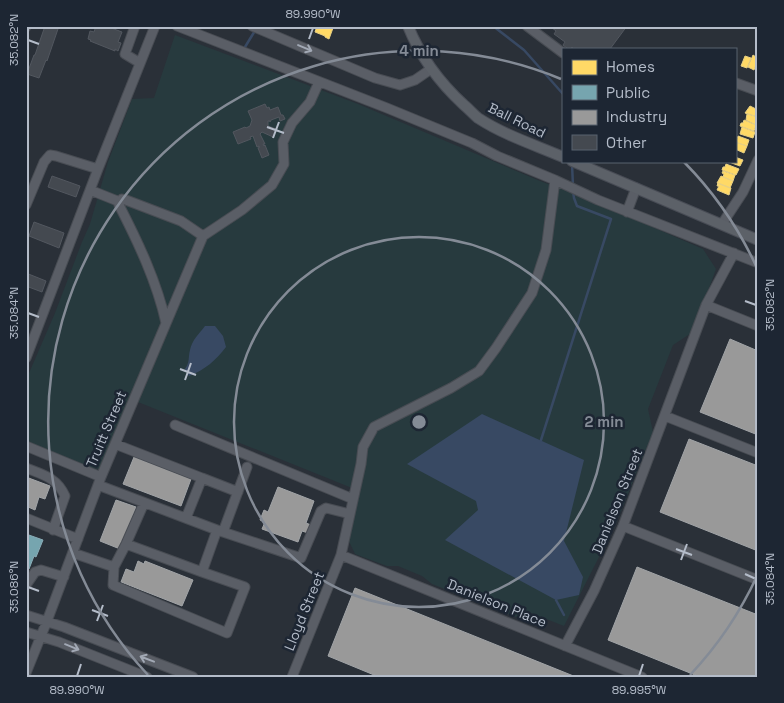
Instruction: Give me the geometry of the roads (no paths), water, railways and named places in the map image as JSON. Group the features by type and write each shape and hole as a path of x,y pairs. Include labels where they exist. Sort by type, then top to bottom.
{"main road":[{"name":"Ball Road","path":"408,26 431,69 455,97 478,117 509,135 562,157"},
{"path":"579,163 758,240"}],"street":[{"path":"135,26 125,54 140,63"},
{"path":"26,358 155,26"},
{"path":"177,26 472,143 497,156 627,212 758,263"},
{"path":"527,26 562,52"},
{"path":"257,27 375,78 400,85 415,80 431,69"},
{"path":"120,202 122,199 126,200 181,221 203,236 242,210 272,185 284,164 283,142 288,129 310,102 319,82"},
{"path":"736,83 758,90"},
{"path":"26,205 44,162 50,155 98,169"},
{"path":"722,224 743,192 758,160"},
{"name":"Lloyd Street","path":"292,677 341,555 363,448 374,427 451,388 479,371 496,348 532,293 546,250 555,180"},
{"path":"627,212 636,188"},
{"path":"90,190 120,202"},
{"path":"120,202 119,205 152,278 166,323"},
{"name":"Truitt Street","path":"26,674 99,481 203,236"},
{"name":"Danielson Street","path":"565,646 594,591 623,526 706,305 734,253"},
{"path":"706,305 758,326"},
{"path":"665,416 758,453"},
{"path":"174,425 353,500"},
{"path":"115,444 238,492"},
{"path":"26,446 144,502 220,531 301,558 321,511 326,508 350,514"},
{"path":"202,572 238,492 247,466"},
{"path":"26,468 45,476 61,486 66,496 53,530"},
{"path":"186,518 202,478"},
{"path":"126,544 245,587 227,633 113,585 114,567 144,502"},
{"path":"26,518 78,539"},
{"path":"623,526 758,580"},
{"path":"72,553 114,567"},
{"name":"Danielson Place","path":"341,555 642,677"},
{"path":"26,585 35,572 41,570 64,577"},
{"path":"26,615 47,621 193,677"},
{"path":"26,632 59,642 147,677"}],"water":[{"path":"205,326 215,326 223,336 226,347 210,364 189,376 185,369 191,346"},
{"path":"482,414 584,460 564,541 583,577 579,595 556,600 445,540 478,510 476,501 407,464"}],"waterway":[{"path":"493,26 524,50 562,93"},
{"path":"245,47 256,29"},
{"path":"572,164 573,186"},
{"path":"541,440 611,219 577,206 573,191"},
{"path":"556,600 564,615"}]}
